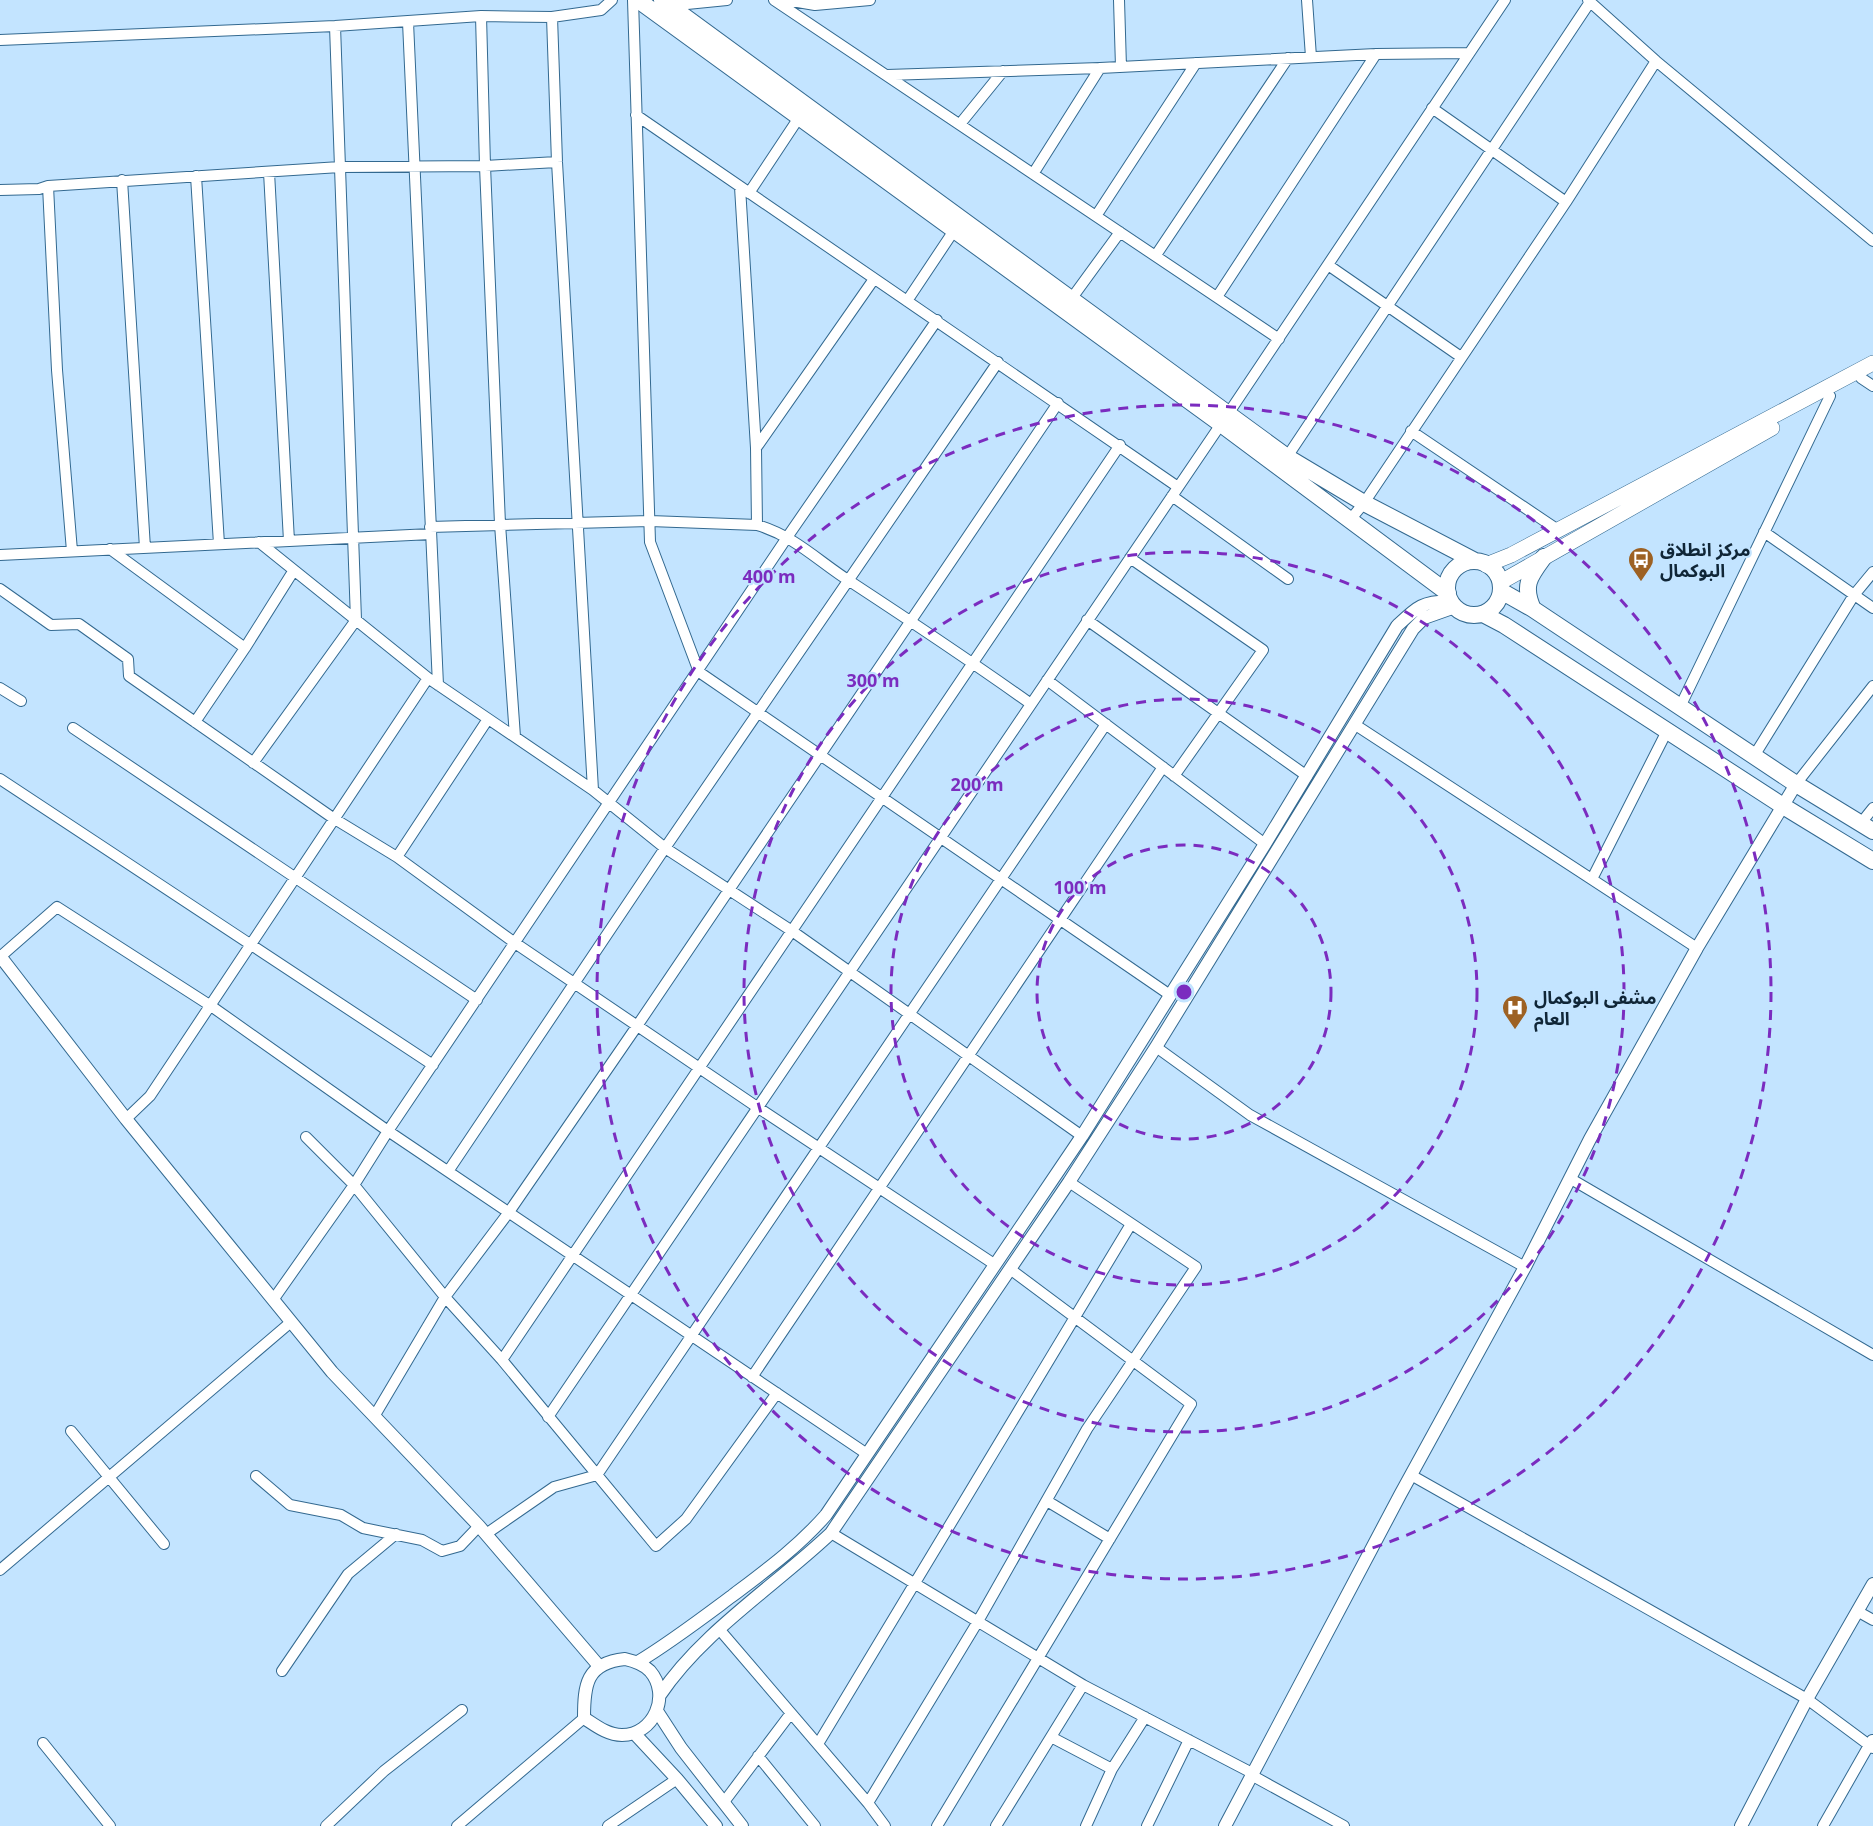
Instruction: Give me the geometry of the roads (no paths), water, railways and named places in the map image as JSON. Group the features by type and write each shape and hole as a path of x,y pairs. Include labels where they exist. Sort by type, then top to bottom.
{"highway":[{"path":"638,0 663,6 804,112 1225,419 1467,614 1483,614 1504,625 1782,806 1873,861"},
{"path":"1225,419 1364,503 1492,567 1498,574 1501,587 1495,605 1483,614"},
{"path":"1533,609 1527,596 1528,583 1544,557"},
{"path":"1451,600 1448,581 1453,571 1463,563 1480,563"},
{"path":"1501,587 1796,784 1867,827"}],"main road":[{"path":"1480,563 1511,555 1558,530 1576,530 1861,379 1873,363"},
{"path":"1501,587 1544,557 1576,530 1861,379"}],"street":[{"path":"0,40 335,26 481,16 552,17 601,10 612,0"},
{"path":"633,0 650,542 699,672 1170,995"},
{"path":"663,6 727,0"},
{"path":"774,0 1279,339"},
{"path":"786,0 815,3 870,0"},
{"path":"1119,0 1121,67"},
{"path":"1307,0 1311,57"},
{"path":"548,1417 1225,419 1505,0"},
{"path":"1287,457 1589,1 1656,61 1873,241"},
{"path":"481,16 500,524 515,737"},
{"path":"552,17 557,162 593,790"},
{"path":"408,22 438,685"},
{"path":"253,763 356,620 335,26"},
{"path":"887,75 1100,68 1376,54 1469,53"},
{"path":"1217,297 1376,54"},
{"path":"1156,255 1288,58"},
{"path":"1350,520 1364,503 1566,202 1656,61"},
{"path":"1096,216 1196,63"},
{"path":"1033,174 1100,68"},
{"path":"960,124 1003,71"},
{"path":"1432,108 1566,202"},
{"path":"757,525 756,448 744,190 804,112"},
{"path":"636,115 1120,445 1288,579"},
{"path":"0,190 340,167 414,168 557,162"},
{"path":"269,171 289,541"},
{"path":"196,176 219,544"},
{"path":"122,180 145,548"},
{"path":"48,186 57,370 72,551"},
{"path":"907,301 958,225"},
{"path":"1068,304 1120,232"},
{"path":"1328,265 1461,357"},
{"path":"756,448 874,279"},
{"path":"273,1300 354,1185 788,536 937,320"},
{"path":"449,1170 665,848 998,362"},
{"path":"1680,707 1830,396"},
{"path":"375,1415 445,1297 509,1212 637,1026 1058,403"},
{"path":"1411,432 1558,530"},
{"path":"502,1360 1120,445"},
{"path":"2,558 72,551 354,538 500,524 650,521 757,525 788,536 849,581 911,620 1031,704"},
{"path":"1764,532 1873,608"},
{"path":"259,542 428,678 610,802 665,848 792,931 1082,1136"},
{"path":"110,549 245,648"},
{"path":"1130,558 1263,650 1174,776"},
{"path":"195,722 294,570"},
{"path":"1754,756 1854,596 1873,572"},
{"path":"0,589 51,625 79,624 128,659 129,676 253,763 333,818 397,857 515,943 699,1068 994,1264"},
{"path":"584,1718 609,1733 622,1736 644,1728 657,1711 660,1695 675,1672 719,1629 831,1533 1069,1182 1156,1047 1413,629 1424,618 1451,600"},
{"path":"638,1662 668,1644 776,1563 809,1535 826,1515 1082,1136 1265,844 1397,626 1413,610 1430,602 1451,600"},
{"path":"1087,620 1306,776"},
{"path":"126,1119 150,1096 428,678"},
{"path":"1047,680 1265,844"},
{"path":"1225,1826 1329,1627 1526,1267 1570,1179 1696,948 1796,784 1873,686"},
{"path":"0,687 21,701"},
{"path":"397,857 488,719"},
{"path":"256,1476 290,1505 341,1515 363,1528 422,1539 442,1551 460,1546 482,1530 554,1487 597,1476 1106,724"},
{"path":"1354,724 1696,948"},
{"path":"73,728 477,1000"},
{"path":"1592,879 1667,731"},
{"path":"752,1377 1163,767"},
{"path":"0,779 433,1065"},
{"path":"1867,827 1873,808"},
{"path":"599,1666 482,1530 332,1372 126,1119 0,956 57,907 211,1006 388,1131 867,1454"},
{"path":"1156,1047 1250,1115 1526,1267"},
{"path":"306,1137 354,1185 445,1297 502,1360 656,1546 686,1519 777,1393"},
{"path":"1570,1179 1873,1355"},
{"path":"868,1803 977,1623 1087,1429 1196,1267 1069,1182"},
{"path":"818,1744 1131,1224"},
{"path":"937,1826 1191,1404 1010,1269"},
{"path":"0,1570 291,1322"},
{"path":"71,1431 164,1544"},
{"path":"1411,1475 1806,1699 1872,1744 1823,1826"},
{"path":"1047,1501 1110,1539"},
{"path":"831,1533 1083,1685 1189,1740 1344,1826"},
{"path":"282,1671 348,1574 396,1534"},
{"path":"1741,1826 1806,1699 1873,1584"},
{"path":"1857,1611 1873,1620"},
{"path":"719,1629 868,1803 885,1826"},
{"path":"458,1826 584,1718 584,1691 589,1677 599,1666 611,1660 625,1659 638,1662 649,1670 657,1682 660,1695"},
{"path":"996,1826 1083,1685"},
{"path":"326,1826 384,1772 462,1710"},
{"path":"657,1711 681,1748 742,1826"},
{"path":"724,1803 791,1713"},
{"path":"1086,1826 1112,1769 1145,1717"},
{"path":"634,1733 677,1779 716,1826"},
{"path":"1051,1737 1112,1769"},
{"path":"1147,1826 1189,1740"},
{"path":"43,1743 110,1826"},
{"path":"758,1756 815,1826"},
{"path":"608,1826 677,1779"}],"place":[{"name":"مركز انطلاق البوكمال","path":"1641,583"},
{"name":"مشفى البوكمال العام","path":"1515,1031"}]}
